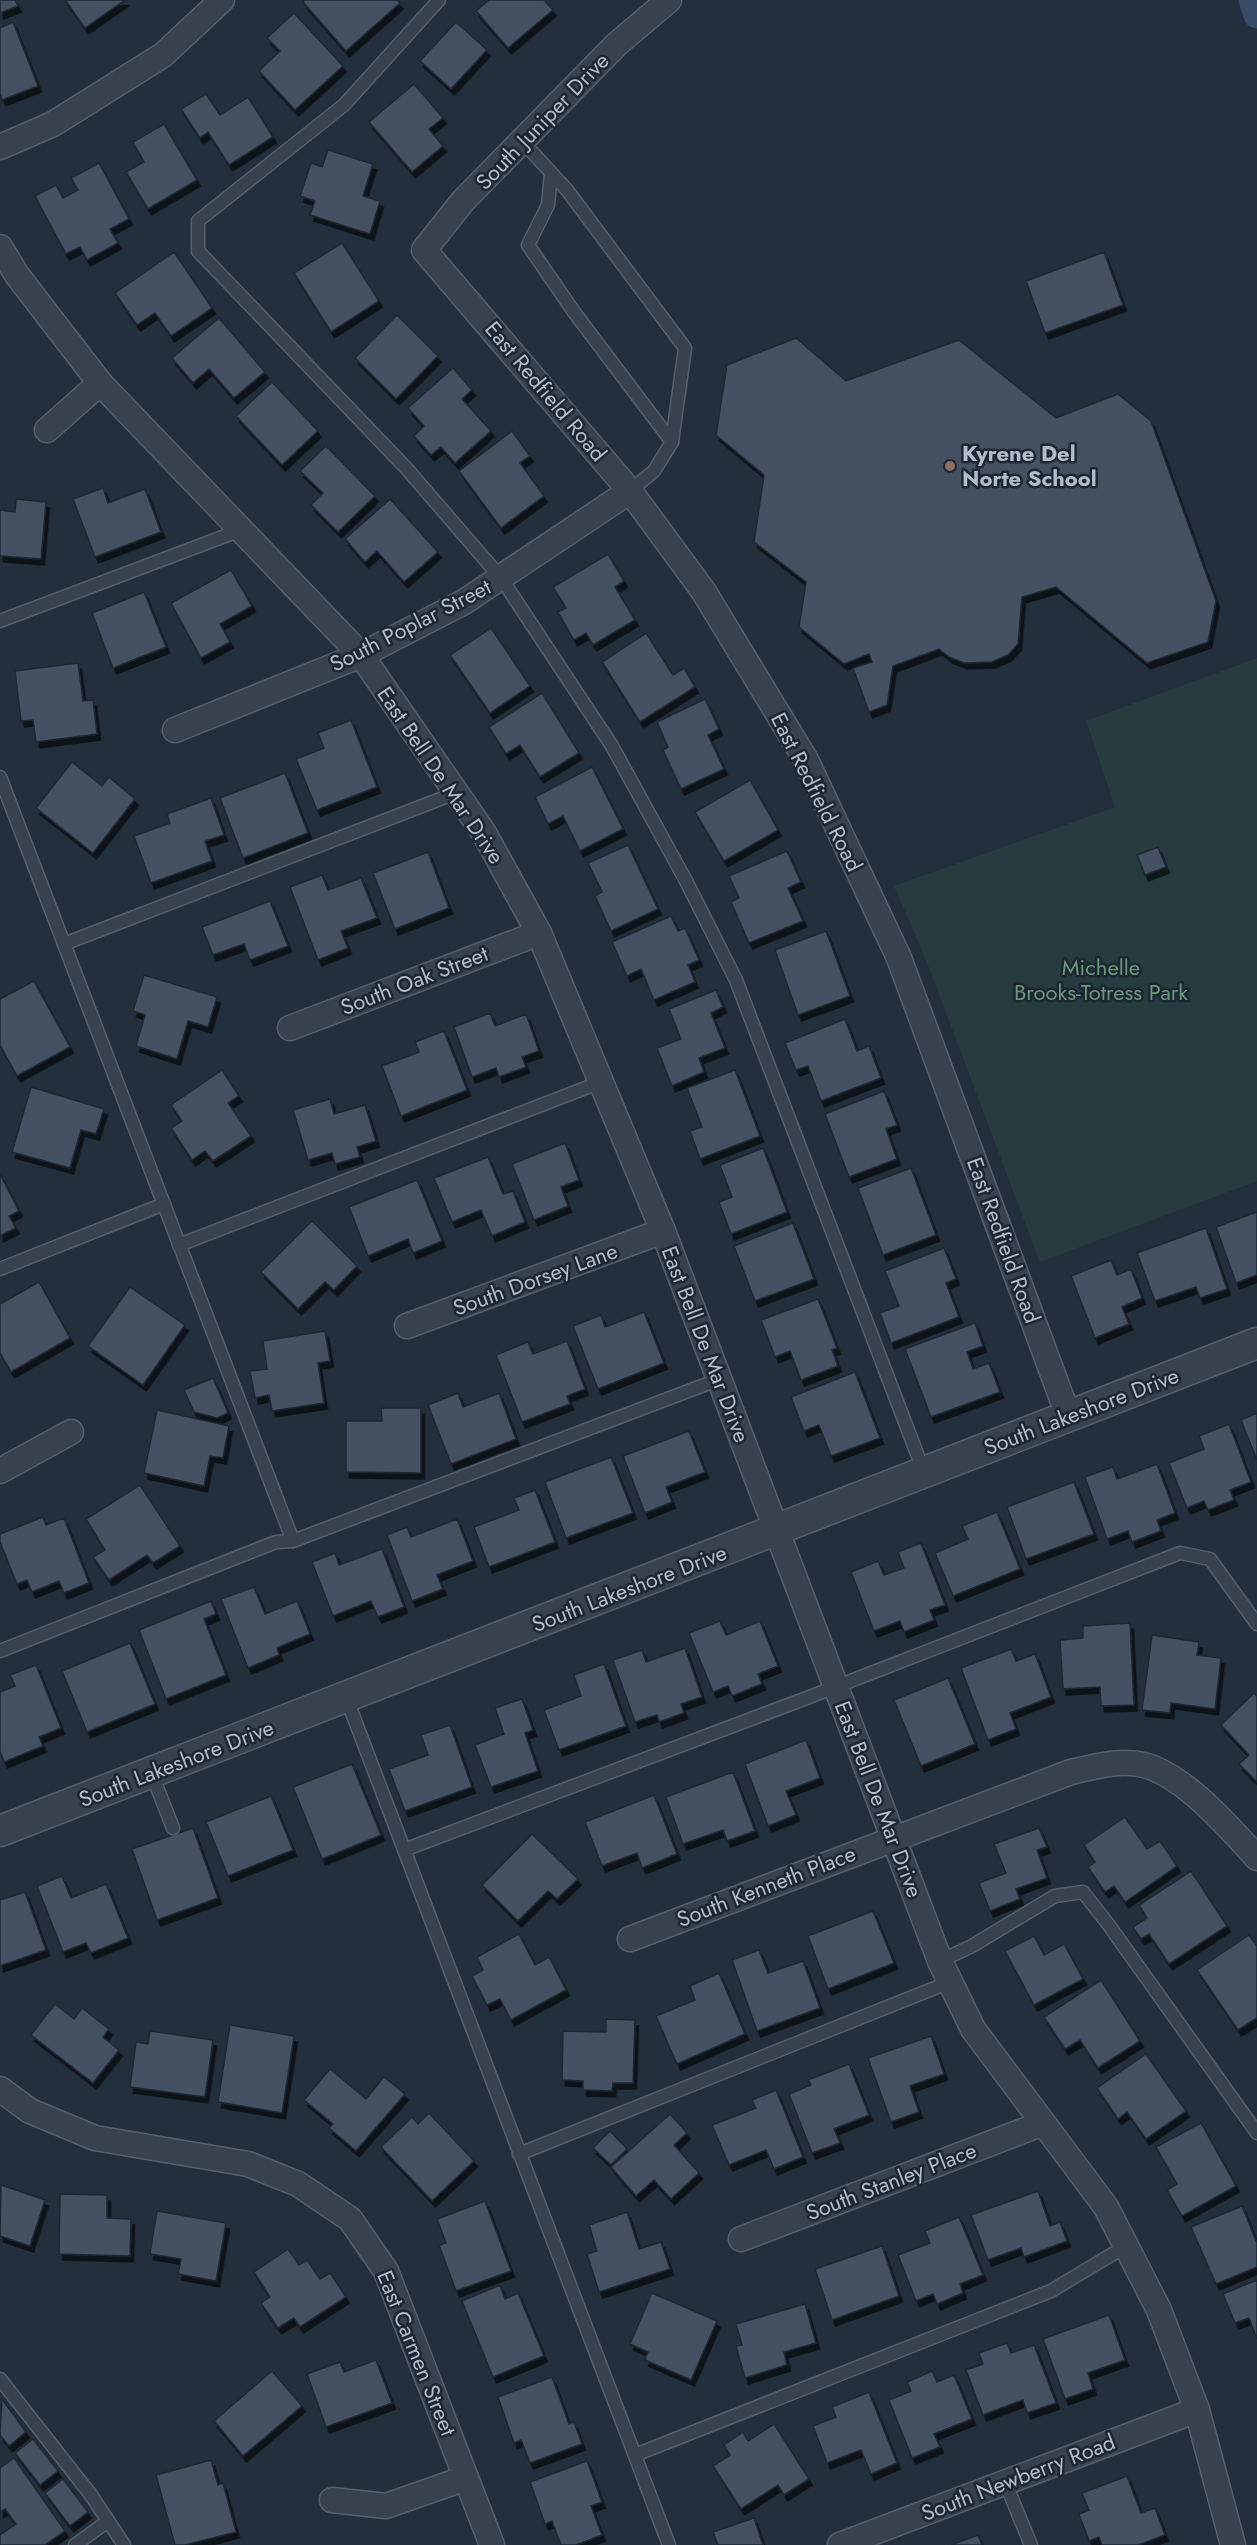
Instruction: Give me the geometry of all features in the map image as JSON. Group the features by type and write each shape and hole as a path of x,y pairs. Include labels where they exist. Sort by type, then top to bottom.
{"street":[{"path":"0,147 53,124 163,56 222,0"},
{"name":"South Juniper Drive","path":"424,250 463,201 617,44 669,0"},
{"name":"East Bell De Mar Drive","path":"0,247 17,275 100,383 361,655 484,833 539,933 663,1231 945,1972 972,2029 1041,2124 1106,2207 1159,2310 1197,2410 1233,2545"},
{"name":"East Redfield Road","path":"424,250 630,491 704,592 806,760 899,958 1068,1415"},
{"path":"47,430 100,383"},
{"name":"South Poplar Street","path":"175,730 361,655 464,602 630,491"},
{"name":"South Oak Street","path":"290,1028 539,933"},
{"name":"South Dorsey Lane","path":"407,1326 663,1231"},
{"name":"South Lakeshore Drive","path":"0,1831 1257,1343"},
{"path":"0,1472 71,1432"},
{"name":"South Kenneth Place","path":"630,1939 1071,1772 1108,1764 1143,1765 1180,1781 1257,1858"},
{"name":"East Carmen Street","path":"0,2089 30,2111 95,2138 248,2164 298,2184 350,2219 386,2271 492,2545"},
{"name":"South Stanley Place","path":"741,2239 1041,2124"},
{"name":"South Newberry Road","path":"839,2545 1197,2410"},
{"path":"332,2500 386,2506 466,2478"}],"lane":[{"path":"439,0 344,105 198,221 198,251 407,469 501,578 612,746 685,879 736,980 924,1472"},
{"path":"522,141 567,190 686,348 672,442 654,471 630,491"},
{"path":"551,173 548,205 528,245 574,312 672,442"},
{"path":"0,621 241,530"},
{"path":"0,777 293,1541"},
{"path":"64,944 456,794"},
{"path":"179,1245 601,1082"},
{"path":"0,1269 164,1204"},
{"path":"0,1651 276,1542 293,1541 720,1379"},
{"path":"404,1850 837,1687 1180,1553 1210,1559 1257,1624"},
{"path":"346,1697 669,2545"},
{"path":"151,1772 173,1828"},
{"path":"519,2154 945,1972 972,1946 1055,1896 1083,1892 1257,2133"},
{"path":"634,2455 1051,2291 1126,2246"},
{"path":"0,2379 91,2495 124,2545"},
{"path":"1005,2482 1031,2545"},
{"path":"75,2545 108,2521"}],"green space":[{"name":"Michelle Brooks-Totress Park","path":"1257,658 1257,1181 1040,1262 926,960 894,886 1115,807 1086,721"}],"building":[{"path":"0,0 15,0 18,6 0,13"},
{"path":"65,0 125,0 85,28"},
{"path":"305,0 397,0 400,3 346,51 303,2"},
{"path":"489,0 544,0 553,10 508,48 476,11"},
{"path":"294,13 343,66 295,110 259,71 280,51 267,38"},
{"path":"13,22 38,86 2,100 0,94 0,28"},
{"path":"456,22 487,50 451,89 420,61"},
{"path":"414,84 443,118 429,129 443,146 412,172 369,122"},
{"path":"206,94 220,115 248,97 273,137 229,165 208,132 200,138 181,109"},
{"path":"164,124 197,180 148,209 126,172 144,162 133,142"},
{"path":"328,150 373,164 363,196 380,201 370,234 310,215 315,201 300,196 311,163 322,167"},
{"path":"99,163 129,219 110,229 118,243 87,260 80,247 66,254 35,196 56,185 63,198 78,190 71,178"},
{"path":"342,243 379,301 331,332 294,273"},
{"path":"174,252 212,308 171,336 155,313 137,325 115,293"},
{"path":"1104,252 1123,305 1045,333 1026,281"},
{"path":"397,315 438,356 396,399 355,358"},
{"path":"219,318 265,372 234,398 209,369 193,383 172,358"},
{"path":"796,338 846,381 959,340 1056,418 1118,394 1151,421 1216,601 1208,642 1147,663 1056,587 1022,597 1018,644 1008,655 992,662 964,663 949,657 939,649 893,666 887,705 869,712 853,668 872,662 869,654 844,664 799,627 806,582 754,542 764,475 716,435 727,365"},
{"path":"453,368 472,390 462,399 491,431 455,463 441,447 431,455 414,436 424,426 408,408"},
{"path":"272,382 318,431 282,465 236,416"},
{"path":"512,431 530,456 520,463 544,496 501,528 459,471"},
{"path":"326,446 375,496 338,532 311,505 323,493 300,471"},
{"path":"103,488 108,503 145,489 161,532 95,557 73,499"},
{"path":"16,499 46,502 41,559 0,556 0,510 15,512"},
{"path":"390,499 438,552 404,582 377,551 365,562 345,539"},
{"path":"608,554 624,581 615,587 635,620 593,645 586,633 574,640 558,612 566,608 553,587"},
{"path":"231,570 252,606 220,624 230,642 201,658 171,603"},
{"path":"144,592 166,647 113,668 92,613"},
{"path":"491,628 530,686 490,713 450,655"},
{"path":"646,633 673,675 684,668 695,687 640,722 602,662"},
{"path":"78,663 83,701 93,700 97,734 36,742 33,720 21,721 15,671"},
{"path":"542,693 579,753 540,777 520,745 506,754 489,727"},
{"path":"705,699 719,729 708,735 724,769 681,789 663,750 668,747 657,722"},
{"path":"351,720 377,787 317,810 296,759 324,748 318,733"},
{"path":"72,762 102,786 109,777 135,799 93,853 36,808"},
{"path":"592,767 623,829 580,851 563,816 548,824 535,797"},
{"path":"285,773 308,833 243,858 220,798"},
{"path":"750,780 778,830 724,861 695,812"},
{"path":"211,798 224,835 205,841 212,861 151,883 134,836 170,823 167,814"},
{"path":"628,845 658,909 611,931 595,896 602,892 588,863"},
{"path":"1158,847 1166,867 1145,875 1137,855"},
{"path":"787,851 801,882 788,888 803,921 749,943 731,902 739,898 729,876"},
{"path":"428,852 449,908 395,929 373,873"},
{"path":"322,875 328,890 361,878 377,918 341,931 348,948 318,960 290,887"},
{"path":"270,901 288,946 250,960 244,944 213,955 202,927"},
{"path":"671,916 678,931 685,928 699,960 688,965 695,982 654,1000 641,969 627,976 612,942"},
{"path":"826,931 850,996 798,1015 775,950"},
{"path":"144,975 217,997 208,1027 188,1021 177,1059 136,1046 145,1015 133,1011"},
{"path":"34,981 70,1047 17,1076 0,1045 0,999"},
{"path":"716,990 723,1007 711,1013 725,1048 699,1058 704,1072 672,1086 657,1048 681,1039 669,1009"},
{"path":"490,1013 495,1026 526,1014 539,1051 522,1057 526,1067 499,1077 496,1068 472,1077 454,1027"},
{"path":"845,1019 857,1051 869,1046 881,1078 821,1101 808,1066 796,1070 785,1043"},
{"path":"444,1031 467,1090 401,1116 382,1066 419,1052 415,1042"},
{"path":"222,1070 239,1096 228,1103 251,1136 213,1161 205,1151 192,1160 171,1128 182,1121 171,1105"},
{"path":"735,1070 760,1136 700,1159 690,1131 702,1127 687,1088"},
{"path":"31,1087 104,1109 96,1134 81,1130 70,1168 12,1152"},
{"path":"884,1091 897,1125 886,1129 897,1159 849,1177 825,1114"},
{"path":"330,1099 334,1114 365,1105 376,1141 357,1147 360,1157 335,1164 332,1153 308,1160 293,1110"},
{"path":"565,1143 579,1180 561,1187 568,1206 534,1220 512,1164"},
{"path":"763,1148 787,1212 731,1234 719,1202 732,1197 720,1165"},
{"path":"488,1157 503,1194 513,1191 525,1222 492,1236 481,1210 452,1222 434,1178"},
{"path":"911,1168 936,1235 883,1255 858,1188"},
{"path":"0,1174 19,1211 9,1216 16,1228 0,1236"},
{"path":"417,1180 442,1241 413,1253 408,1239 368,1256 349,1207"},
{"path":"1257,1212 1257,1275 1236,1283 1216,1227"},
{"path":"312,1221 357,1266 334,1290 325,1282 298,1309 261,1272"},
{"path":"793,1223 814,1279 755,1301 734,1246"},
{"path":"1206,1228 1227,1289 1200,1298 1196,1287 1155,1301 1137,1253"},
{"path":"944,1248 956,1279 946,1283 959,1317 891,1343 880,1313 899,1306 885,1271"},
{"path":"1111,1260 1117,1275 1131,1269 1142,1298 1122,1307 1129,1324 1095,1338 1071,1276"},
{"path":"39,1282 70,1338 11,1372 0,1353 0,1304"},
{"path":"130,1287 185,1325 143,1385 88,1346"},
{"path":"818,1299 837,1348 832,1350 838,1366 801,1380 790,1351 775,1357 761,1320"},
{"path":"644,1312 664,1363 598,1389 573,1326 601,1315 605,1327"},
{"path":"975,1323 983,1346 967,1352 973,1369 989,1363 1000,1392 931,1417 905,1349"},
{"path":"325,1331 330,1361 318,1363 324,1403 272,1411 269,1395 255,1398 250,1371 267,1369 263,1341"},
{"path":"567,1341 585,1389 567,1396 570,1404 522,1422 496,1355 528,1342 533,1354"},
{"path":"855,1372 880,1438 831,1456 819,1425 804,1431 791,1397"},
{"path":"213,1378 228,1413 217,1418 194,1412 184,1390"},
{"path":"458,1393 463,1407 499,1393 516,1439 451,1464 428,1405"},
{"path":"381,1408 421,1408 421,1473 346,1472 346,1421 382,1421"},
{"path":"157,1410 229,1426 223,1458 210,1456 204,1486 144,1473"},
{"path":"1257,1413 1257,1460 1241,1420"},
{"path":"1229,1424 1251,1482 1230,1490 1234,1500 1208,1510 1204,1501 1187,1508 1169,1463 1204,1449 1199,1436"},
{"path":"689,1431 705,1472 666,1487 672,1502 645,1513 623,1456"},
{"path":"611,1457 633,1513 566,1538 545,1482"},
{"path":"1157,1464 1175,1513 1157,1520 1161,1531 1132,1542 1128,1531 1107,1539 1085,1477 1113,1467 1117,1479"},
{"path":"1074,1482 1094,1534 1026,1559 1007,1507"},
{"path":"140,1485 180,1546 153,1563 147,1555 109,1580 93,1557 105,1550 86,1519"},
{"path":"535,1490 555,1542 489,1567 474,1527 519,1510 514,1498"},
{"path":"997,1512 1020,1569 953,1596 935,1553 968,1539 962,1526"},
{"path":"43,1517 46,1525 64,1518 89,1583 64,1593 59,1581 32,1592 27,1580 17,1584 0,1542 0,1534"},
{"path":"457,1519 473,1561 437,1575 443,1589 412,1601 387,1535 407,1527 411,1537"},
{"path":"921,1543 945,1605 930,1610 934,1620 904,1632 900,1621 874,1631 851,1572 878,1561 884,1575 904,1568 898,1552"},
{"path":"382,1549 404,1607 378,1617 371,1601 333,1616 312,1562 335,1553 339,1565"},
{"path":"254,1587 265,1614 297,1601 310,1634 277,1648 279,1655 248,1668 221,1599"},
{"path":"211,1601 216,1614 204,1619 226,1675 166,1699 139,1630"},
{"path":"720,1621 726,1635 760,1621 778,1666 758,1674 762,1684 732,1696 728,1686 713,1692 689,1633"},
{"path":"1130,1623 1134,1705 1101,1706 1100,1687 1063,1689 1060,1640 1083,1638 1083,1626"},
{"path":"1152,1635 1199,1642 1197,1655 1221,1658 1215,1709 1171,1703 1170,1713 1142,1710"},
{"path":"130,1643 155,1704 87,1732 62,1671"},
{"path":"685,1648 702,1697 681,1704 684,1713 659,1722 657,1715 635,1722 613,1660 642,1650 646,1662"},
{"path":"1011,1649 1016,1661 1035,1654 1051,1697 1010,1713 1016,1729 988,1740 961,1668"},
{"path":"604,1664 626,1726 559,1750 544,1710 581,1696 574,1675"},
{"path":"36,1665 61,1728 39,1737 43,1746 4,1762 0,1751 0,1692 15,1686 10,1675"},
{"path":"948,1678 975,1744 921,1766 894,1700"},
{"path":"1254,1693 1257,1696 1257,1782 1239,1764 1249,1755 1221,1725"},
{"path":"522,1699 533,1730 525,1733 538,1771 491,1787 475,1745 504,1734 495,1708"},
{"path":"450,1725 472,1787 405,1811 389,1769 428,1755 421,1735"},
{"path":"806,1740 820,1778 786,1791 796,1815 768,1826 745,1764"},
{"path":"352,1764 381,1835 322,1859 293,1787"},
{"path":"733,1772 755,1831 727,1841 723,1830 683,1844 666,1797"},
{"path":"654,1795 677,1854 642,1868 637,1853 602,1866 585,1822"},
{"path":"271,1796 293,1850 228,1876 206,1822"},
{"path":"1125,1817 1147,1849 1160,1841 1177,1866 1125,1902 1114,1886 1105,1892 1088,1867 1095,1862 1084,1845"},
{"path":"193,1828 218,1898 157,1920 132,1849"},
{"path":"1039,1828 1047,1847 1037,1850 1047,1878 1016,1889 1020,1899 990,1911 979,1883 1006,1873 994,1844"},
{"path":"532,1834 578,1879 557,1899 548,1891 518,1921 482,1885"},
{"path":"1191,1871 1227,1926 1169,1964 1149,1934 1141,1939 1133,1927 1147,1918 1139,1905"},
{"path":"62,1876 71,1898 106,1884 128,1938 91,1953 86,1943 63,1952 37,1886"},
{"path":"25,1892 46,1950 0,1966 0,1900"},
{"path":"873,1911 894,1963 828,1989 808,1936"},
{"path":"519,1934 535,1965 549,1957 566,1990 511,2020 500,1999 487,2005 472,1976 483,1970 477,1957"},
{"path":"1249,1935 1257,1946 1257,2018 1238,2030 1197,1970"},
{"path":"1034,1936 1044,1955 1064,1944 1083,1979 1034,2005 1005,1951"},
{"path":"759,1950 768,1973 803,1961 820,2008 757,2031 732,1960"},
{"path":"719,1973 745,2034 677,2064 656,2016 695,2000 690,1986"},
{"path":"1101,1980 1140,2041 1098,2068 1080,2040 1065,2049 1044,2017"},
{"path":"55,2004 74,2019 82,2008 109,2029 103,2037 119,2050 93,2083 31,2035"},
{"path":"606,2019 635,2020 633,2083 613,2083 612,2091 583,2090 583,2081 562,2080 563,2031 606,2032"},
{"path":"230,2025 294,2036 282,2113 218,2102"},
{"path":"150,2031 213,2040 205,2097 130,2087 136,2042 148,2044"},
{"path":"931,2036 944,2074 910,2086 919,2112 891,2122 868,2058"},
{"path":"1146,2054 1186,2111 1146,2139 1127,2112 1118,2119 1097,2088"},
{"path":"849,2064 869,2115 834,2129 840,2143 812,2153 789,2094 811,2085 808,2080"},
{"path":"330,2069 366,2099 384,2077 405,2094 356,2151 329,2128 333,2124 304,2100"},
{"path":"776,2090 803,2157 774,2169 766,2150 729,2165 712,2125 756,2108 752,2100"},
{"path":"429,2113 474,2161 432,2201 381,2147 412,2117 418,2124"},
{"path":"670,2114 687,2133 674,2145 699,2173 671,2199 654,2180 636,2196 611,2167"},
{"path":"1201,2123 1236,2186 1182,2216 1167,2190 1177,2184 1156,2147"},
{"path":"610,2131 627,2149 611,2165 593,2148"},
{"path":"1,2185 45,2200 30,2246 0,2236"},
{"path":"1038,2191 1050,2226 1060,2222 1067,2241 1024,2257 1021,2248 988,2260 971,2215"},
{"path":"60,2194 107,2195 107,2218 131,2219 130,2256 59,2254"},
{"path":"485,2201 511,2271 456,2291 439,2245 446,2243 437,2219"},
{"path":"1242,2206 1257,2243 1257,2267 1216,2284 1191,2227"},
{"path":"157,2211 226,2223 216,2281 178,2274 181,2259 150,2254"},
{"path":"627,2212 639,2249 661,2242 670,2269 599,2292 587,2254 597,2251 589,2225"},
{"path":"959,2217 983,2275 960,2284 963,2293 937,2304 933,2294 916,2301 898,2255 930,2243 925,2231"},
{"path":"882,2246 899,2296 832,2320 815,2269"},
{"path":"288,2249 299,2265 307,2260 320,2279 330,2273 346,2297 300,2327 294,2318 278,2328 261,2303 270,2297 254,2272"},
{"path":"1257,2280 1257,2339 1249,2318 1235,2323 1223,2294"},
{"path":"500,2285 505,2299 518,2293 544,2356 493,2377 462,2301"},
{"path":"652,2293 717,2321 691,2380 645,2360 648,2352 630,2344"},
{"path":"805,2304 816,2343 784,2352 787,2365 745,2378 736,2346 742,2345 736,2324"},
{"path":"1109,2315 1125,2360 1088,2373 1093,2389 1065,2399 1043,2339"},
{"path":"1007,2343 1011,2353 1034,2345 1056,2403 1027,2413 1023,2400 983,2415 966,2370 983,2364 979,2353"},
{"path":"376,2360 392,2403 326,2427 307,2374 340,2362 344,2372"},
{"path":"272,2371 302,2406 243,2456 214,2421"},
{"path":"932,2371 937,2382 954,2375 972,2419 934,2434 940,2447 912,2458 889,2400 911,2391 907,2382"},
{"path":"552,2377 569,2424 574,2422 582,2444 530,2463 521,2440 514,2443 498,2397"},
{"path":"869,2392 897,2463 871,2474 861,2450 827,2463 813,2426 836,2417 832,2407"},
{"path":"2,2399 26,2432 9,2446 0,2435"},
{"path":"774,2424 809,2479 784,2495 778,2485 741,2509 713,2466 730,2455 724,2445 743,2432 748,2441"},
{"path":"33,2439 58,2471 40,2485 15,2453"},
{"path":"14,2458 65,2531 45,2545 0,2545 0,2535 16,2524 5,2509 0,2512 0,2468"},
{"path":"211,2460 218,2485 223,2483 236,2532 185,2545 175,2545 156,2475"},
{"path":"587,2461 602,2502 591,2506 602,2535 576,2545 561,2545 552,2521 545,2524 530,2482"},
{"path":"1127,2476 1141,2513 1155,2508 1165,2535 1138,2545 1102,2545 1099,2537 1089,2541 1079,2514 1089,2510 1082,2493"},
{"path":"63,2479 88,2512 70,2526 45,2493"},
{"path":"754,2518 763,2545 718,2545 713,2532"},
{"path":"978,2535 982,2545 951,2545"}],"waterway":[{"path":"1252,0 1257,15"}],"place":[{"name":"Kyrene Del Norte School","path":"950,466"}]}
